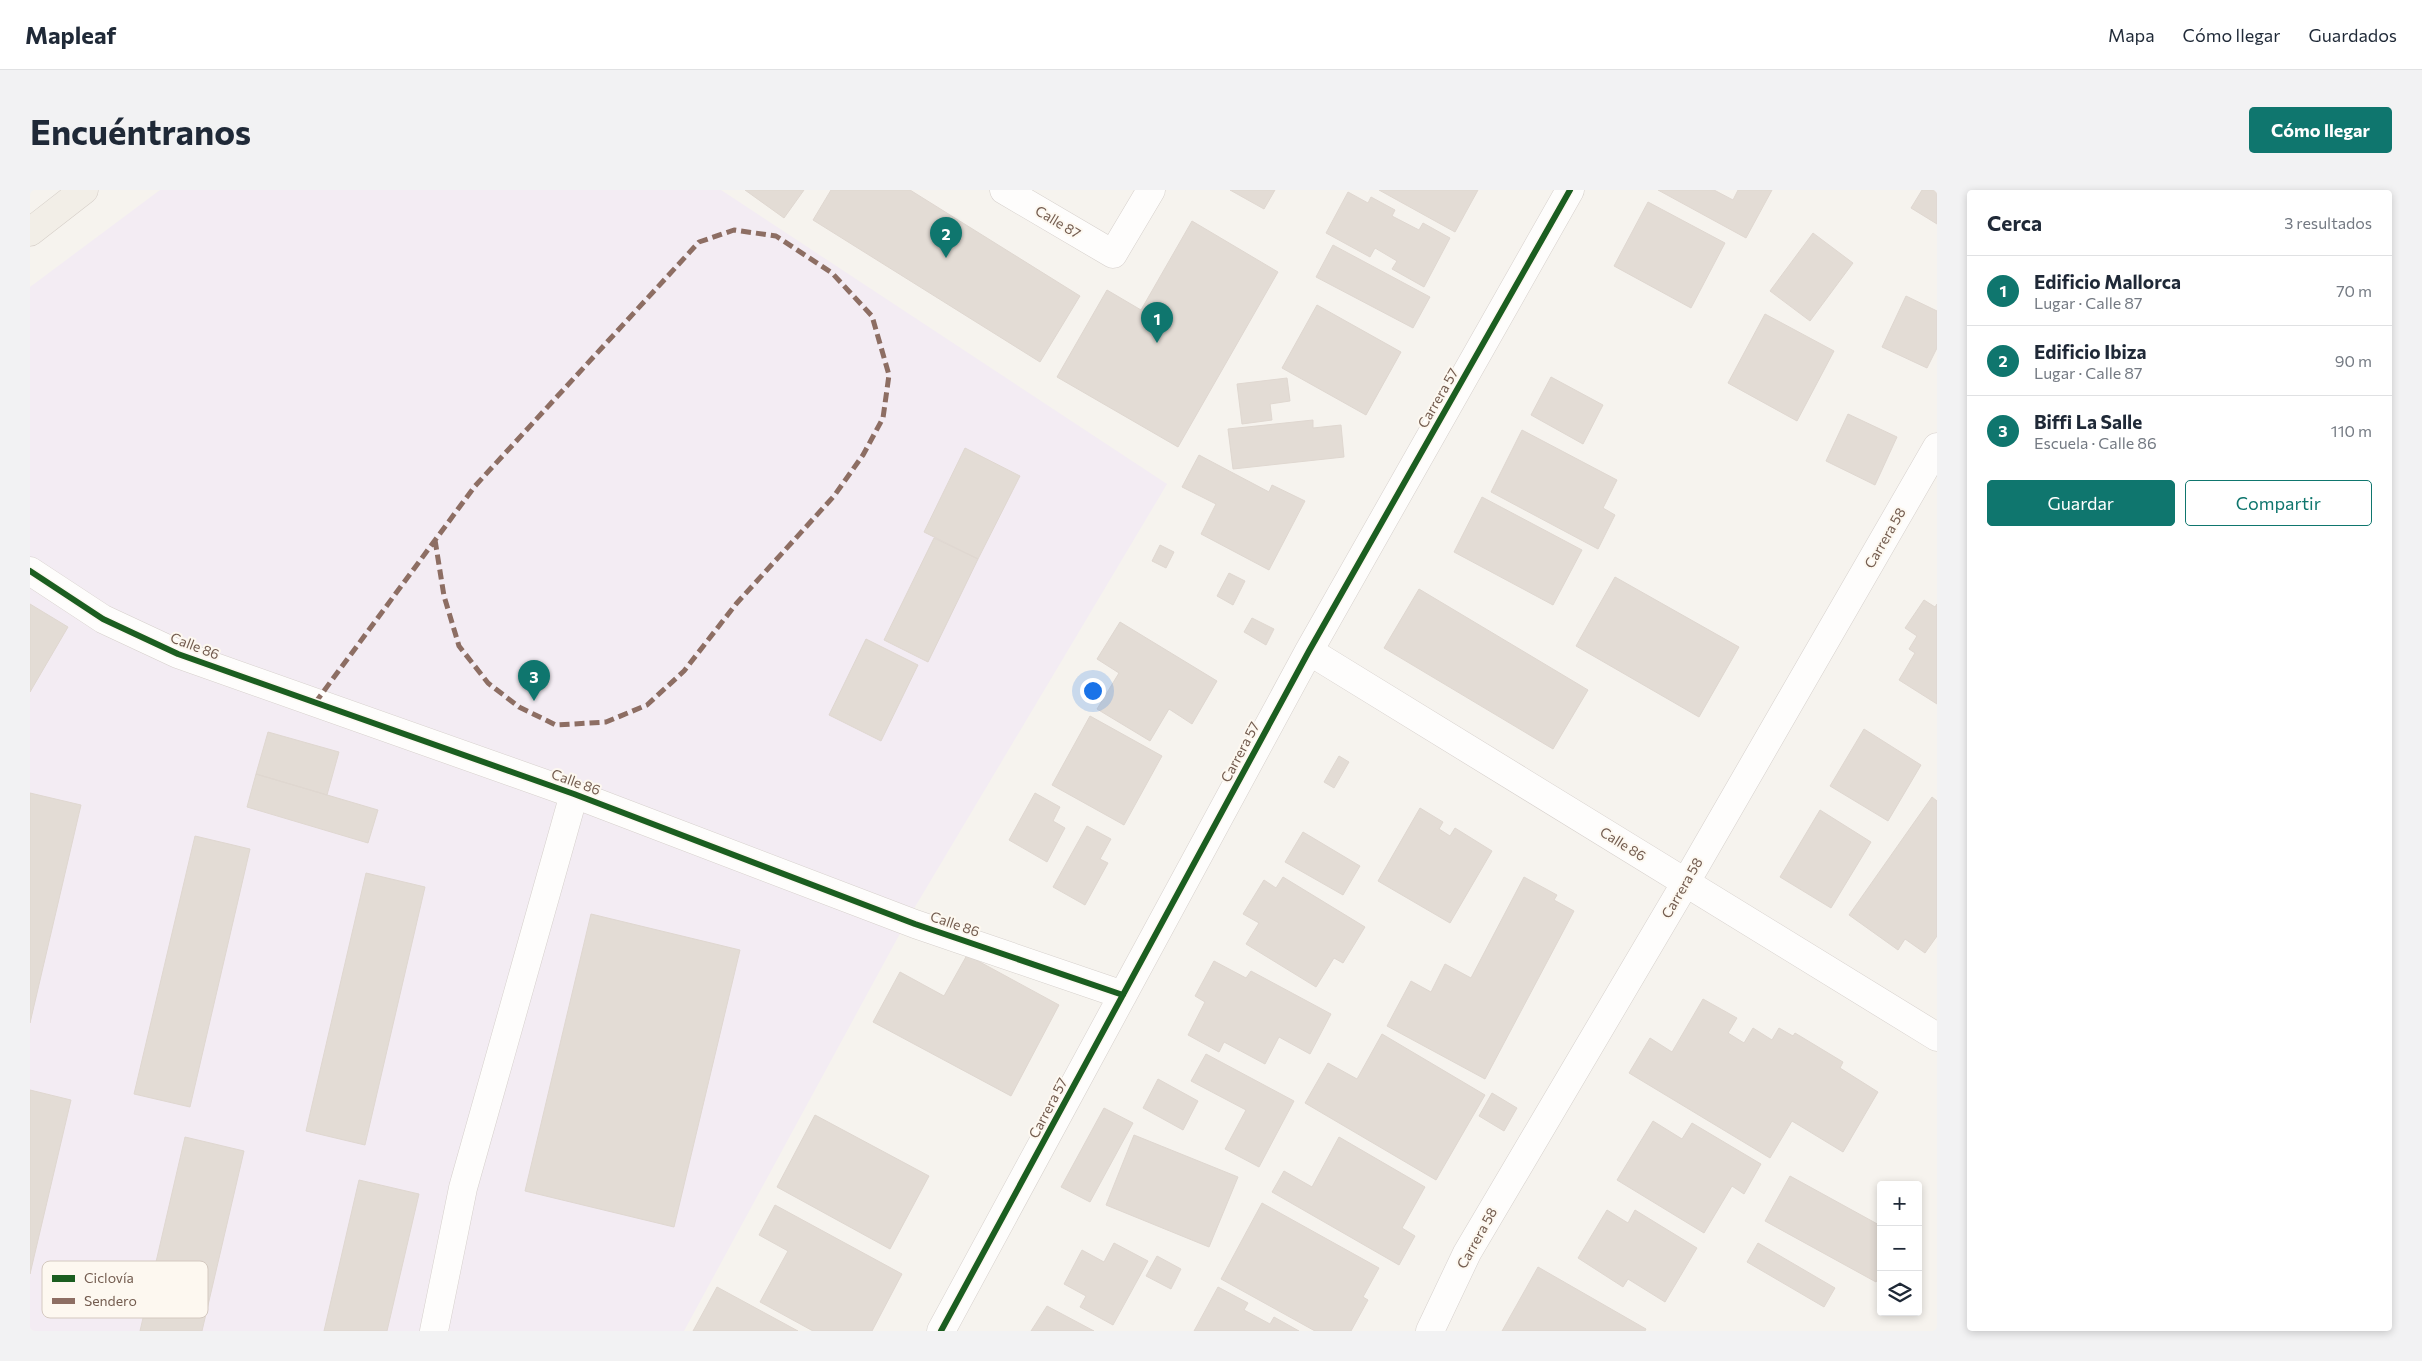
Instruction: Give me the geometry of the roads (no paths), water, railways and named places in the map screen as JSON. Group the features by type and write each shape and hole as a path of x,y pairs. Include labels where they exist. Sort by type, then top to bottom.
{"main road":[{"path":"30,232 84,190"}],"street":[{"name":"Calle 87","path":"1004,190 1113,254 1151,190"},
{"name":"Carrera 57","path":"941,1331 1309,651 1570,190"},
{"name":"Carrera 58","path":"1430,1331 1467,1253 1686,882 1937,447"},
{"name":"Calle 86","path":"30,571 103,619 178,654 574,794 916,924 1123,995"},
{"name":"Calle 86","path":"1309,651 1937,1037"},
{"path":"434,1331 463,1188 574,794"}],"place":[{"name":"Edificio Ibiza","path":"946,258"},
{"name":"Edificio Mallorca","path":"1157,343"},
{"name":"Biffi La Salle","path":"534,701"}]}
